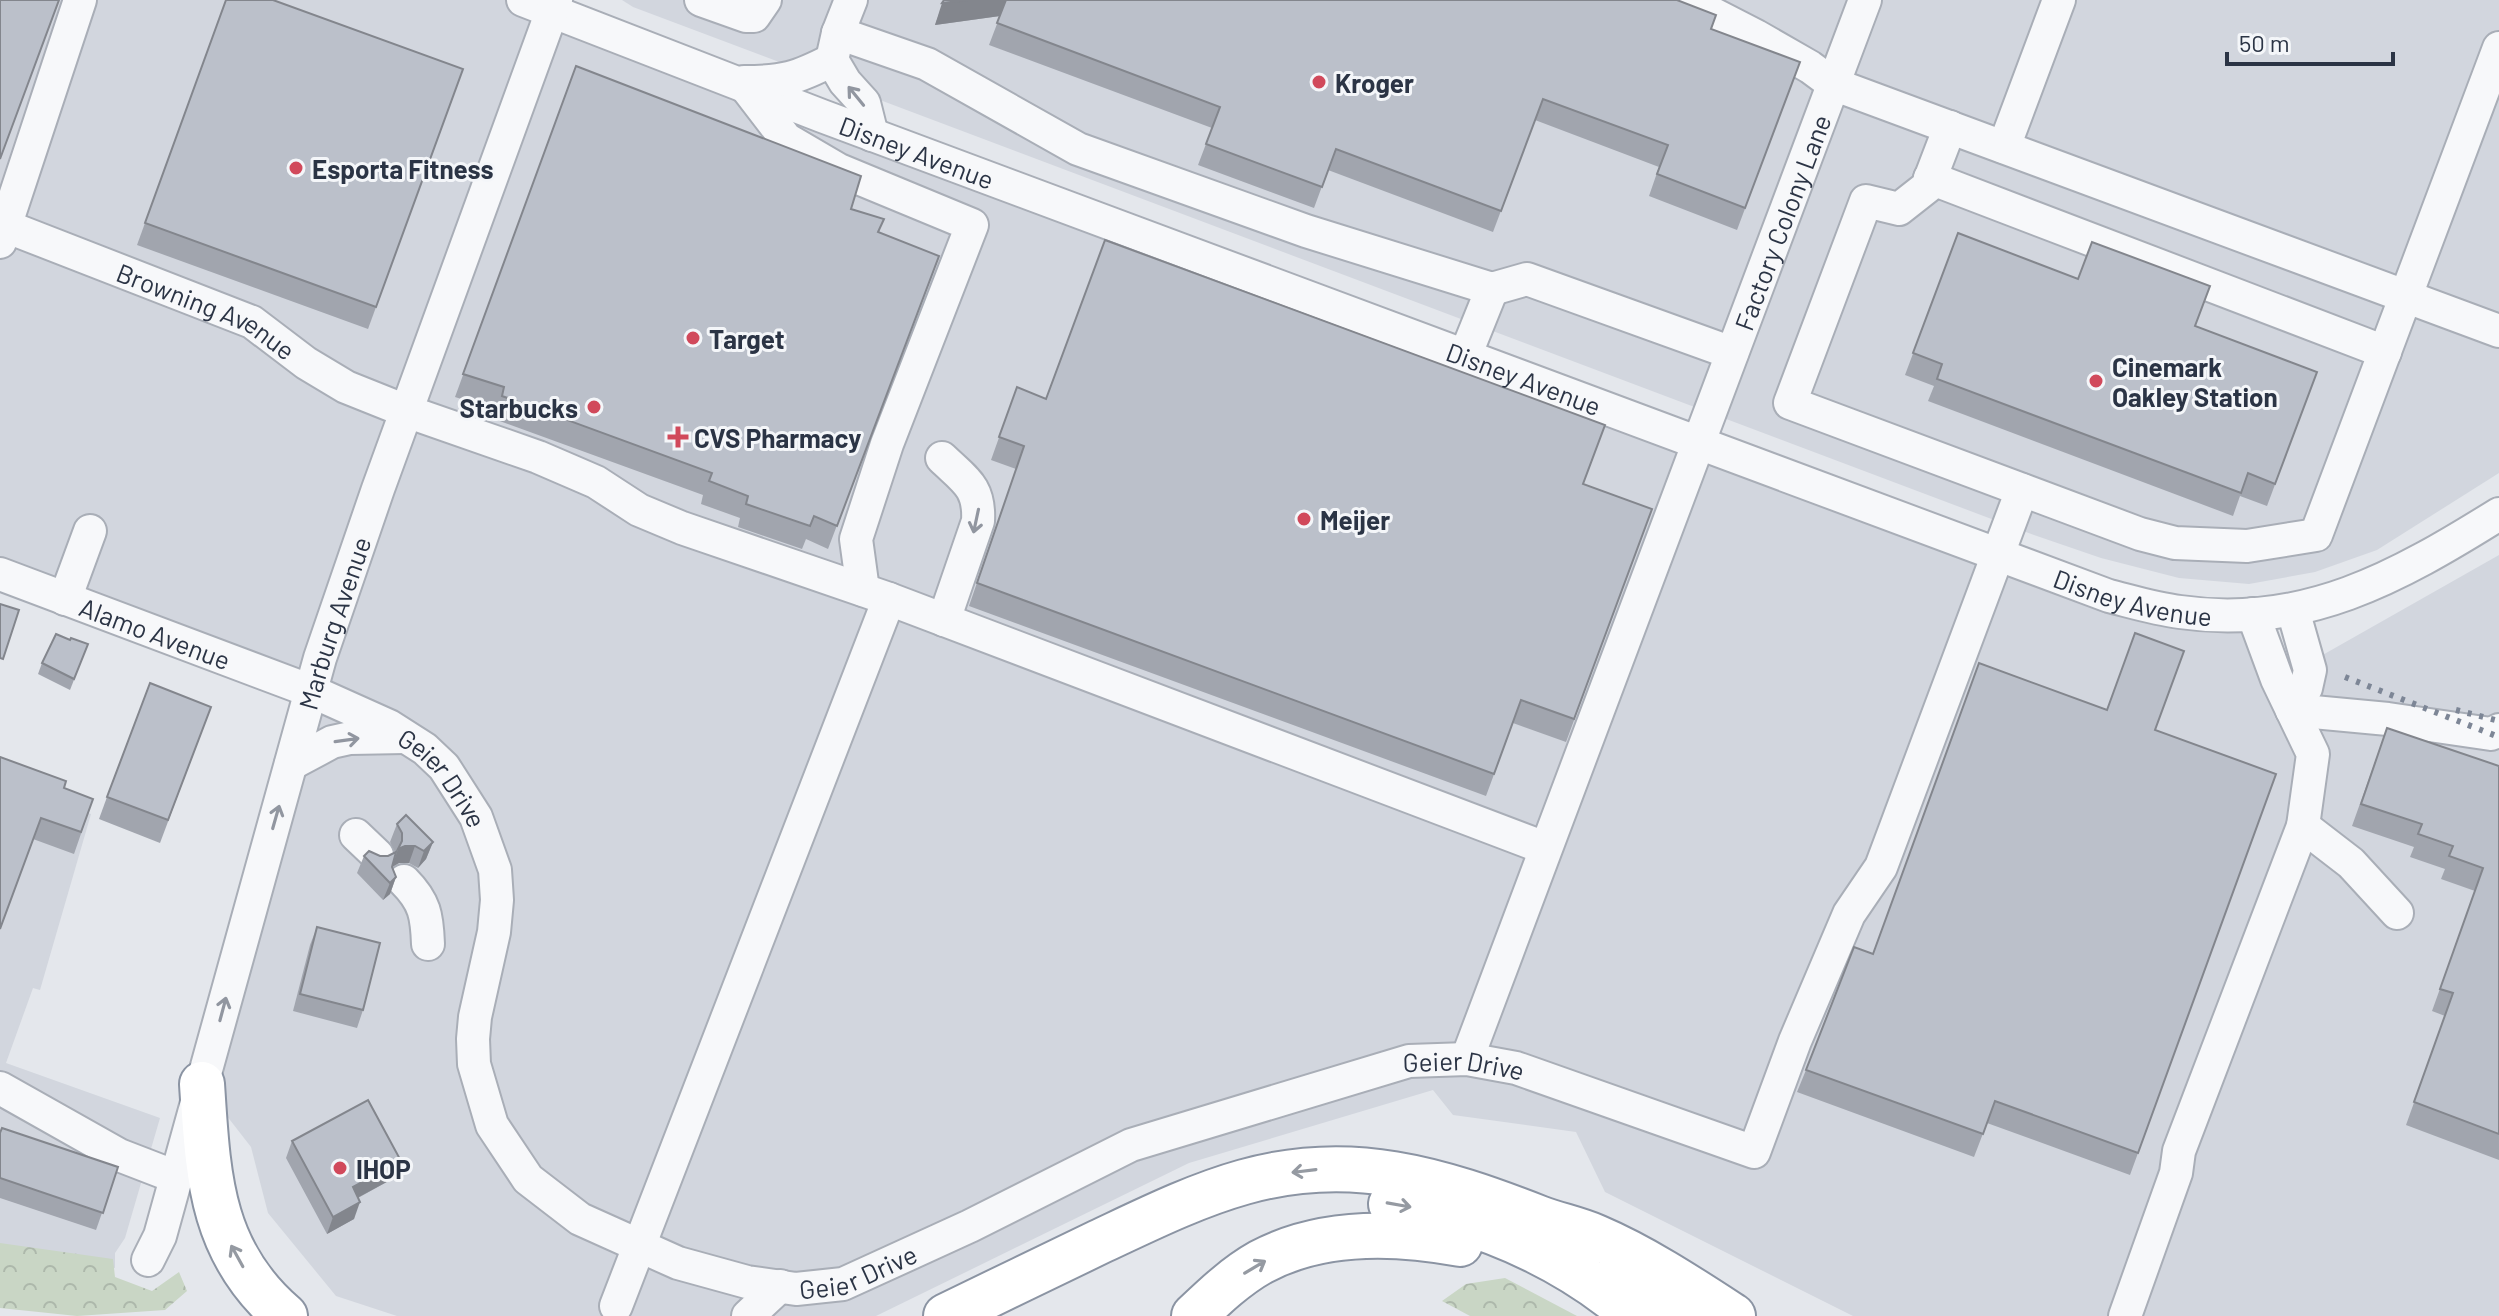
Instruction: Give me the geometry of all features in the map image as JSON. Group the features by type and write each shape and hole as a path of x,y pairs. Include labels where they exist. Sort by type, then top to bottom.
{"highway":[{"path":"202,1084 210,1179 220,1221 235,1254 254,1284 285,1316"},
{"path":"946,1316 1169,1210 1244,1182 1323,1169 1373,1171 1420,1178 1478,1194 1597,1237 1688,1287 1733,1316"},
{"path":"1009,1316 1182,1231 1280,1203 1323,1198 1406,1206 1496,1231 1572,1269 1612,1296 1634,1316"},
{"path":"1542,1219 1604,1261 1674,1316"},
{"path":"1194,1316 1222,1289 1262,1262 1299,1248 1355,1236 1398,1236 1459,1243 1500,1256 1584,1292 1623,1316"}],"street":[{"path":"2,231 80,0"},
{"path":"701,0 746,16 754,16 765,0"},
{"path":"739,85 796,78 835,46 851,0"},
{"path":"1686,0 1756,36 1833,84 2499,331"},
{"name":"Factory Colony Lane","path":"1467,1059 1865,0"},
{"path":"2004,147 2059,0"},
{"name":"Disney Avenue","path":"544,4 739,85 2109,596 2182,612 2253,614 2293,610 2350,595 2415,566 2499,514"},
{"name":"Marburg Avenue","path":"148,1260 160,1236 325,644 544,4"},
{"path":"835,46 845,82 864,103 872,135"},
{"path":"835,46 927,64 1078,149 1306,231 1492,289 1527,279 1732,353"},
{"path":"1950,127 1927,187 1899,209 1866,201 1790,403 2140,534 2175,543 2247,546 2316,535 2499,48"},
{"path":"616,1306 876,594 856,539 887,444 972,225 839,170 786,139 739,85"},
{"path":"1930,178 2385,352"},
{"name":"Browning Avenue","path":"2,231 252,322 306,363 346,387 538,457 596,482 639,510 682,528 876,594 1545,848"},
{"path":"1465,356 1492,289"},
{"path":"942,458 975,489 979,504 978,521 944,620"},
{"path":"1998,555 2022,490"},
{"path":"65,599 90,531"},
{"name":"Geier Drive","path":"311,691 409,737 444,767 476,817 495,870 497,900 494,932 475,1017 474,1064 492,1125 528,1179 580,1219 678,1263 747,1282 796,1289 843,1284 970,1226 1131,1145 1409,1061 1467,1059 1516,1068 1754,1152 1795,1041 1849,914 1881,867 1998,555"},
{"name":"Alamo Avenue","path":"0,574 311,691"},
{"path":"2287,700 2306,688 2310,670 2293,610"},
{"path":"2125,1316 2176,1173 2184,1136 2303,826 2313,754 2287,700 2253,614"},
{"path":"2287,700 2491,734 2499,730"},
{"path":"291,764 332,742 350,738 409,737"},
{"path":"2303,826 2351,863 2397,913"},
{"path":"404,881 414,891 426,913 428,944"},
{"path":"0,1088 119,1155 176,1177"},
{"path":"748,1316 780,1286"}],"shaded area":[{"path":"0,0 523,0 2109,596 2242,614 2275,682 2499,555 2499,1316 1853,1316 1605,1192 1576,1132 1453,1115 1433,1090 1189,1163 876,1316 397,1316 336,1296 268,1213 251,1147 202,1084 311,691 0,574"},
{"path":"622,0 2499,0 2499,473 2377,550 2315,572 2249,584 2179,578 2101,558 2034,535 633,7"},
{"path":"0,780 91,814 40,990 33,988 6,1063 160,1118 125,1238 115,1253 115,1268 0,1252"}],"green space":[{"path":"0,1243 113,1259 115,1277 152,1291 179,1272 187,1291 165,1310 77,1316 0,1308"},
{"path":"1505,1278 1577,1316 1470,1316 1442,1301 1466,1284"}],"building":[{"path":"0,0 59,0 0,159"},
{"name":"Esporta Fitness","path":"226,0 273,0 463,69 376,307 145,223"},
{"name":"Kroger","path":"1006,0 1677,0 1716,15 1711,29 1800,62 1745,208 1657,174 1668,145 1543,99 1501,211 1336,149 1322,187 1206,144 1220,107 997,23"},
{"name":"Target","path":"576,66 861,176 851,209 884,219 878,232 939,256 837,526 814,516 810,526 746,504 748,496 709,481 712,473 502,396 504,387 463,374"},
{"name":"Cinemark Oakley Station","path":"1958,233 2078,279 2092,242 2210,286 2195,326 2317,372 2275,484 2248,473 2241,493 1937,379 1942,364 1913,353"},
{"name":"Meijer","path":"1105,240 1605,425 1583,484 1652,509 1574,719 1521,700 1494,774 977,583 1024,446 999,437 1017,387 1046,399"},
{"path":"0,604 19,610 3,659 0,658"},
{"path":"2135,633 2184,651 2155,730 2276,774 2138,1153 1995,1101 1983,1134 1806,1070 1854,947 1873,954 1979,663 2107,710"},
{"path":"56,634 88,644 74,679 42,663"},
{"path":"150,683 211,707 168,820 107,797"},
{"path":"2387,728 2499,766 2499,1134 2414,1102 2453,993 2440,989 2483,868 2449,856 2453,846 2418,834 2422,824 2361,804"},
{"path":"0,757 66,781 64,788 93,799 81,832 41,818 0,929"},
{"path":"406,815 433,842 424,851 415,846 398,849 402,833 397,824"},
{"path":"369,851 380,856 396,852 392,867 396,877 390,883 364,856"},
{"path":"317,927 380,943 363,1010 300,994"},
{"name":"IHOP","path":"368,1100 401,1161 353,1187 360,1202 333,1217 292,1141"},
{"path":"2,1128 118,1167 103,1213 0,1178"}],"railway":[{"path":"2345,677 2499,737"},
{"path":"2456,710 2499,721"}],"place":[{"name":"Kroger","path":"1319,82"},
{"name":"Esporta Fitness","path":"296,168"},
{"name":"Target","path":"693,338"},
{"name":"Cinemark Oakley Station","path":"2096,381"},
{"name":"Starbucks","path":"594,407"},
{"name":"CVS Pharmacy","path":"678,437"},
{"name":"Meijer","path":"1304,519"},
{"name":"IHOP","path":"340,1168"}]}
